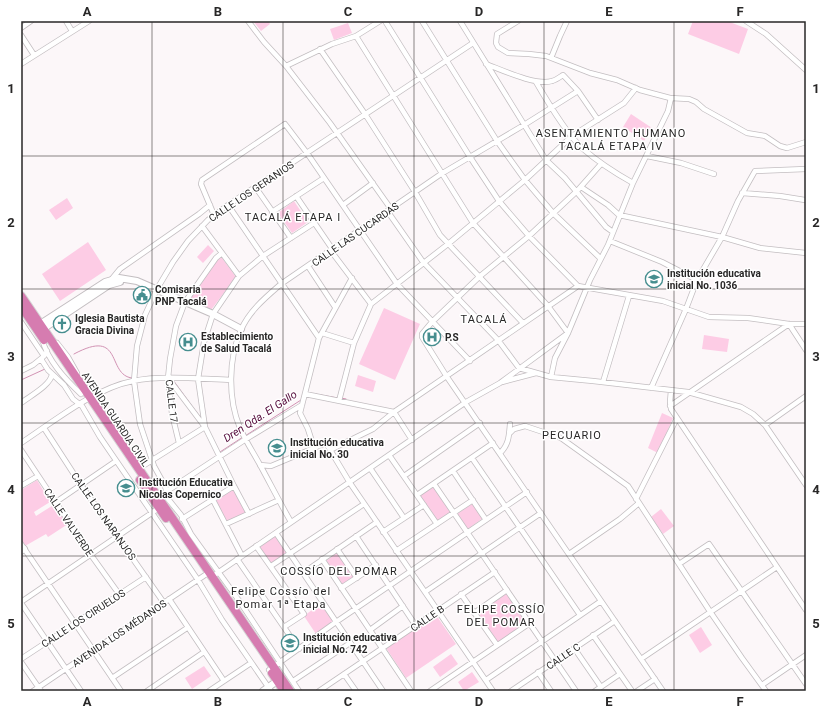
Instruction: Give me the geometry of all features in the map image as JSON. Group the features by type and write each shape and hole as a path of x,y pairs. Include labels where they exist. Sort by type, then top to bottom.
{"highway":[{"name":"AVENIDA GUARDIA CIVIL","path":"21,296 40,330 156,511 212,575"},
{"name":"AVENIDA GUARDIA CIVIL","path":"21,306 40,330"},
{"name":"AVENIDA GUARDIA CIVIL","path":"84,397 158,496 290,691"},
{"name":"AVENIDA GUARDIA CIVIL","path":"274,666 277,681 284,691"}],"street":[{"path":"21,28 31,21"},
{"path":"66,21 72,31"},
{"path":"21,64 89,21"},
{"path":"248,21 264,42 286,66 373,183 423,262 498,340 519,368 551,377 688,392 741,407 753,414 765,425 806,485"},
{"path":"286,66 320,49 356,36 380,21"},
{"path":"385,21 499,201 529,236 578,286 587,289 663,301 709,317 748,318 789,324 806,324"},
{"path":"422,21 497,141 525,180 553,213 600,258"},
{"path":"460,21 546,160 577,191 606,227 613,232"},
{"path":"518,21 497,34 496,43 498,47 508,53 529,54 551,58 590,73 618,80 636,88 671,98 689,99 747,133 765,136 780,146 786,148 806,141"},
{"path":"551,58 568,21"},
{"path":"746,21 766,34 806,70"},
{"path":"21,35 34,55"},
{"path":"356,36 473,223 548,306 568,333"},
{"name":"CALLE LOS GERANIOS","path":"212,575 183,519 168,498 167,490 154,466 140,424 134,381 137,346 145,315 156,289 172,262 188,241 214,215 473,43"},
{"path":"320,49 365,114 415,192 440,235 523,324"},
{"path":"486,64 513,75 536,82 552,81 563,75 578,91 598,120"},
{"path":"536,82 552,108 581,147 601,164 633,183"},
{"path":"339,401 354,343 371,304 448,244 525,180 572,136 624,103 636,88"},
{"name":"CALLE LAS CUCARDAS","path":"246,439 240,428 234,407 231,380 236,347 241,329 254,310 282,284 441,174 578,91"},
{"path":"551,377 555,358 568,333 600,258 610,240 633,183 668,111 671,98"},
{"path":"214,215 201,184 202,180 285,124 307,153 397,284 470,361"},
{"path":"647,156 681,163 714,174"},
{"path":"601,164 581,187 529,236 479,277 458,299 432,322 422,334 422,337 447,377 466,402 663,691"},
{"path":"651,388 686,309 697,280 722,237 742,193 755,171 806,169"},
{"path":"272,212 324,178"},
{"path":"343,205 373,183"},
{"path":"581,187 608,205 619,215 722,237 760,248 806,254"},
{"path":"256,188 291,238"},
{"path":"742,193 780,196 805,200"},
{"path":"296,196 332,250 371,304"},
{"path":"210,205 120,269 111,282 40,330 44,355 52,374 61,381 72,398 84,397 134,381 168,378 231,380"},
{"path":"228,205 282,284 320,335 354,343"},
{"path":"205,427 198,379 204,342 213,314 239,276 263,256 314,223"},
{"path":"202,226 239,276"},
{"path":"610,240 662,262 697,280"},
{"name":"CALLE 17","path":"179,443 172,414 168,378 176,326 185,302 216,258 222,253"},
{"path":"308,266 335,307"},
{"path":"314,448 308,429 300,413 320,335 352,278"},
{"path":"111,282 125,282 156,289 213,314 241,329"},
{"path":"330,450 372,429 394,412 578,286"},
{"path":"603,382 630,296"},
{"path":"21,322 44,355 84,397 116,461 156,511 267,690 277,681"},
{"path":"789,324 806,350"},
{"path":"670,406 688,392 789,324"},
{"path":"500,383 568,333"},
{"path":"21,372 33,366 44,355"},
{"path":"500,383 536,373"},
{"path":"21,403 46,385 52,378 52,374"},
{"path":"168,378 205,427 249,514"},
{"name":"AVENIDA LOS MÉDANOS","path":"33,691 40,689 65,669 198,580 212,575 242,556 466,402 500,383"},
{"path":"671,390 670,406 677,418 806,610"},
{"path":"305,394 394,412 412,440"},
{"path":"765,425 806,396"},
{"path":"21,443 44,428 84,397"},
{"path":"158,496 219,456 302,405"},
{"path":"569,554 620,519 638,501 677,418"},
{"path":"404,476 480,423"},
{"path":"510,424 510,434"},
{"path":"500,453 505,448 510,434 514,429 525,426 561,438 628,486 711,613 766,691"},
{"path":"138,469 205,427"},
{"name":"CALLE LOS NARANJOS","path":"44,428 81,485 164,603"},
{"path":"246,439 291,522"},
{"path":"260,465 271,466 326,442 364,504 493,691"},
{"path":"417,495 493,443"},
{"name":"CALLE VALVERDE","path":"21,450 91,555 119,594"},
{"path":"389,455 437,524"},
{"path":"472,458 580,615"},
{"path":"56,502 116,461"},
{"path":"370,468 404,518"},
{"path":"453,471 486,520"},
{"path":"21,486 38,476"},
{"path":"434,484 576,691"},
{"path":"176,523 234,486"},
{"path":"299,691 293,681 274,666 527,492"},
{"path":"213,500 242,556"},
{"path":"226,524 279,500"},
{"path":"396,551 472,500"},
{"path":"270,566 364,504"},
{"path":"383,532 424,505"},
{"path":"81,691 21,603 156,511"},
{"path":"425,592 541,513"},
{"path":"303,573 377,522"},
{"path":"276,533 383,691"},
{"path":"356,536 416,626"},
{"path":"679,564 709,544 806,684"},
{"path":"256,546 304,614 284,627"},
{"path":"22,548 121,691"},
{"path":"337,549 357,578"},
{"path":"237,559 299,649"},
{"path":"322,559 411,691"},
{"path":"341,588 376,565"},
{"path":"641,660 778,567"},
{"name":"CALLE B","path":"319,691 326,689 362,661 495,572"},
{"name":"CALLE LOS CIRUELOS","path":"21,661 47,642 146,577"},
{"path":"474,613 507,590"},
{"path":"461,594 497,645"},
{"path":"169,600 224,681"},
{"path":"486,680 601,601"},
{"path":"370,630 403,606"},
{"name":"CALLE C","path":"511,691 615,621"},
{"path":"430,691 530,623"},
{"path":"112,678 188,628"},
{"path":"593,635 632,691"},
{"path":"293,681 350,643"},
{"path":"574,648 601,687"},
{"path":"148,691 204,652"},
{"path":"762,685 806,656"},
{"path":"21,661 40,689"},
{"path":"209,691 251,663"},
{"path":"538,672 551,691"},
{"path":"344,674 356,691"},
{"path":"595,691 620,674"},
{"path":"637,691 655,679"}],"shaded area":[{"path":"253,21 268,21 270,24 261,31"},
{"path":"693,21 727,21 748,29 739,54 688,34"},
{"path":"348,23 352,33 334,40 330,29"},
{"path":"631,114 652,128 644,141 623,127"},
{"path":"67,198 73,208 56,220 49,210"},
{"path":"294,201 308,222 292,233 278,213"},
{"path":"88,242 106,270 60,301 42,274"},
{"path":"208,245 214,251 203,263 197,257"},
{"path":"219,258 222,258 236,277 211,310 190,299 207,272"},
{"path":"384,308 420,324 395,380 359,364"},
{"path":"704,335 729,339 727,352 702,349"},
{"path":"358,375 376,381 373,392 355,386"},
{"path":"662,413 673,418 658,453 648,448"},
{"path":"37,480 50,502 34,512 36,516 55,504 68,524 48,537 46,534 25,546 21,541 21,490"},
{"path":"433,485 452,512 438,521 419,494"},
{"path":"234,488 247,512 227,522 215,500"},
{"path":"473,503 483,518 468,529 457,514"},
{"path":"661,509 674,526 663,534 651,517"},
{"path":"275,536 287,554 271,564 260,547"},
{"path":"338,552 355,578 343,586 326,561"},
{"path":"507,593 527,623 497,643 478,613"},
{"path":"321,603 333,621 316,634 304,616"},
{"path":"436,615 456,644 406,678 386,648"},
{"path":"701,627 712,645 700,653 689,635"},
{"path":"451,654 458,664 440,677 433,667"},
{"path":"204,666 211,676 192,689 185,678"},
{"path":"472,672 479,682 464,691 458,682"}],"waterway":[{"name":"Dren Qda. El Gallo","path":"74,354 90,347 100,346 107,349 112,355 119,369 124,375 132,378"},
{"name":"Dren Qda. El Gallo","path":"21,380 45,369"},
{"name":"Dren Qda. El Gallo","path":"173,380 197,413"},
{"name":"Dren Qda. El Gallo","path":"315,394 338,398"},
{"name":"Dren Qda. El Gallo","path":"341,398 346,399"},
{"name":"Dren Qda. El Gallo","path":"245,436 301,400"},
{"name":"Dren Qda. El Gallo","path":"220,452 243,437"}],"place":[{"name":"Institución educativa inicial No. 1036","path":"654,279"},
{"name":"Comisaria PNP Tacalá","path":"142,295"},
{"name":"Iglesia Bautista Gracia Divina","path":"62,324"},
{"name":"P.S","path":"432,337"},
{"name":"Establecimiento de Salud Tacalá","path":"188,342"},
{"name":"Institución educativa inicial No. 30","path":"277,448"},
{"name":"Institución Educativa Nicolas Copernico","path":"126,488"},
{"name":"Institución educativa inicial No. 742","path":"290,643"}],"district":[{"name":"ASENTAMIENTO HUMANO TACALÁ ETAPA IV","path":"611,139"},
{"name":"TACALÁ ETAPA I","path":"293,217"},
{"name":"TACALÁ","path":"484,319"},
{"name":"PECUARIO","path":"572,435"},
{"name":"COSSÍO DEL POMAR","path":"339,571"},
{"name":"Felipe Cossío del Pomar 1ª Etapa","path":"281,597"},
{"name":"FELIPE COSSÍO DEL POMAR","path":"501,615"}]}
